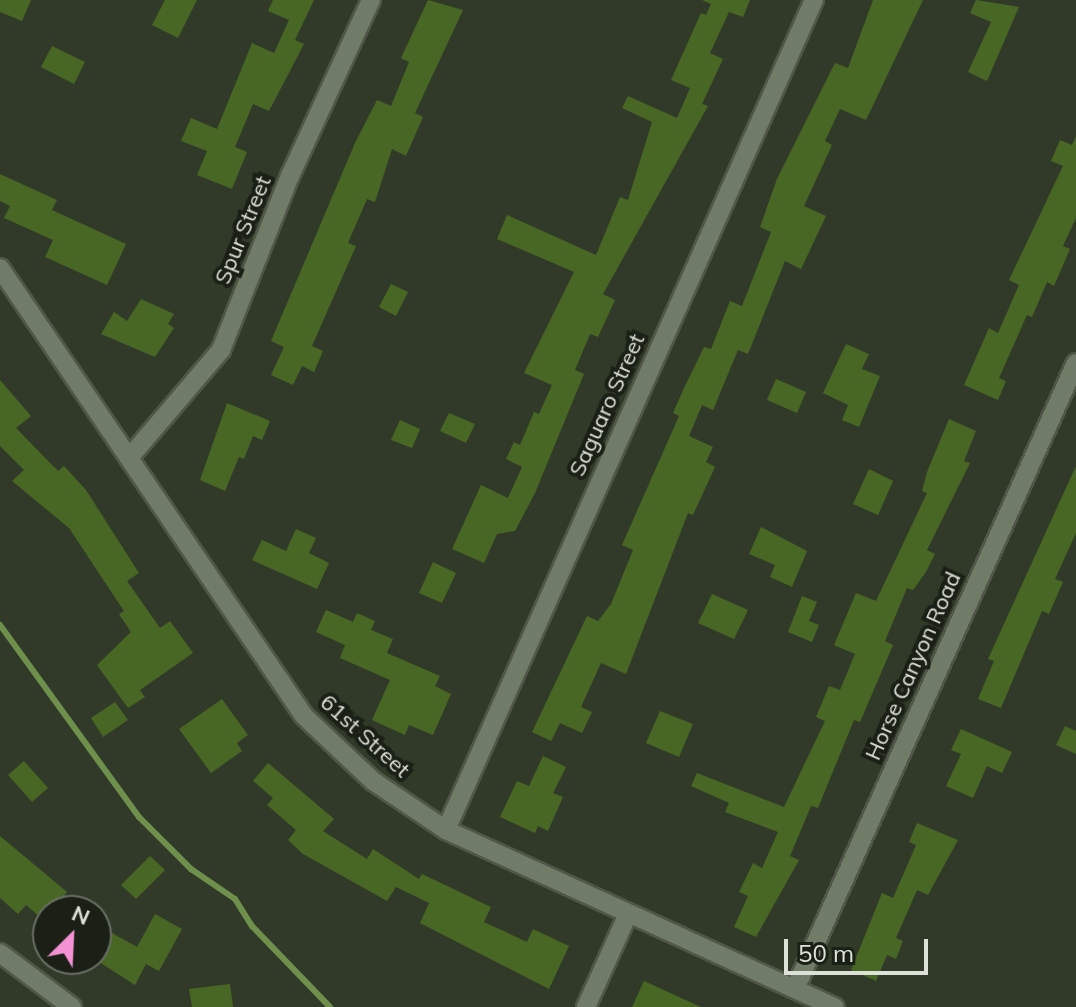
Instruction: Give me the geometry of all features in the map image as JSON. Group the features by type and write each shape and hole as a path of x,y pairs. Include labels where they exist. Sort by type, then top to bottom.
{"street":[{"name":"Spur Street","path":"129,458 221,350 290,176 371,0"},
{"name":"Saguaro Street","path":"446,830 814,0"},
{"name":"61st Street","path":"0,268 304,716 373,781 446,830 835,1007"},
{"name":"Horse Canyon Road","path":"795,989 1076,363"},
{"path":"586,1007 628,914"},
{"path":"0,953 72,1007"}],"building":[{"path":"0,0 31,0 22,21 0,12"},
{"path":"165,0 197,0 178,38 152,25"},
{"path":"273,0 314,0 295,40 304,44 269,111 253,104 235,147 247,152 232,189 197,175 207,151 181,141 191,118 217,129 252,43 274,53 289,20 268,11"},
{"path":"428,0 463,10 415,113 423,117 406,156 392,149 375,202 367,199 348,243 356,246 312,346 323,351 314,372 302,366 293,385 271,375 284,347 271,341 355,143 377,100 391,106 409,62 401,58"},
{"path":"702,0 750,0 743,17 729,12 710,53 723,59 702,104 708,106 603,294 615,300 598,337 590,334 575,370 584,374 535,493 515,531 497,534 484,563 452,549 481,485 508,498 522,467 506,459 514,442 520,445 534,412 539,414 552,385 524,373 574,272 497,239 507,215 596,255 620,197 628,200 652,122 622,108 628,96 677,118 690,88 671,80 701,13 706,15 711,4"},
{"path":"873,0 923,0 866,120 840,109 825,141 832,145 804,206 826,216 801,269 785,261 748,354 738,350 713,410 702,405 689,436 713,447 706,462 715,467 693,515 688,513 626,674 601,663 581,707 592,712 582,733 560,723 551,741 532,732 587,616 598,621 611,604 633,550 622,545 679,416 673,413 704,347 711,349 730,301 742,306 771,232 760,227 777,179 835,63 848,68"},
{"path":"976,0 1019,7 987,81 968,72 991,22 970,13"},
{"path":"52,46 85,62 74,84 41,67"},
{"path":"1076,136 1076,218 1063,246 1070,249 1054,286 1047,282 1032,317 1027,315 999,378 1006,381 998,400 964,385 989,328 998,333 1019,285 1009,280 1063,166 1051,161 1060,140 1072,145"},
{"path":"0,174 57,200 52,210 126,244 107,285 45,257 53,240 4,218 10,206 0,201"},
{"path":"391,284 408,292 396,316 379,307"},
{"path":"141,299 174,314 168,324 174,328 155,357 101,334 114,312 127,321"},
{"path":"846,344 869,354 862,369 880,376 859,427 842,420 848,405 823,393"},
{"path":"776,379 806,392 797,413 767,400"},
{"path":"0,380 31,416 16,428 58,471 64,466 86,490 139,573 127,581 160,628 170,621 193,653 140,690 145,697 128,708 97,665 131,632 119,614 124,611 69,528 12,481 24,470 0,446"},
{"path":"227,403 270,421 262,440 253,436 244,459 239,457 225,491 200,480"},
{"path":"449,413 475,424 466,443 440,431"},
{"path":"949,419 976,431 964,461 970,463 927,550 935,554 926,572 913,590 907,588 885,641 893,645 860,722 854,720 818,808 811,806 790,856 799,860 756,937 734,927 748,896 739,892 753,863 762,868 778,832 725,812 729,803 691,786 697,773 784,807 825,721 816,717 829,686 840,690 855,654 834,645 856,593 876,601 927,493 922,491 927,472"},
{"path":"400,420 420,429 412,448 391,440"},
{"path":"1076,466 1076,533 1055,579 1063,582 1049,614 1042,611 1001,708 978,699 994,661 988,659"},
{"path":"869,469 893,481 878,515 853,504"},
{"path":"761,527 807,551 792,587 770,577 775,565 749,554"},
{"path":"296,529 316,538 309,553 329,563 317,589 252,560 262,540 286,551"},
{"path":"433,562 456,573 442,603 419,593"},
{"path":"712,594 748,610 734,639 698,623"},
{"path":"802,596 817,602 809,621 819,625 812,642 788,632"},
{"path":"326,610 353,622 357,613 375,621 371,630 393,639 387,653 440,676 435,686 451,694 433,735 409,725 405,735 372,720 390,680 340,658 345,645 316,632"},
{"path":"222,699 248,735 237,743 242,751 211,773 179,729"},
{"path":"115,702 128,720 103,737 91,718"},
{"path":"660,711 693,724 679,757 646,743"},
{"path":"1065,726 1076,731 1076,754 1056,745"},
{"path":"961,729 1012,752 1002,773 987,766 973,798 946,786 961,754 951,750"},
{"path":"543,756 566,767 553,793 563,797 548,831 538,826 535,833 500,817 517,781 529,786"},
{"path":"24,761 48,788 32,802 8,775"},
{"path":"268,763 334,819 323,831 367,859 373,849 419,879 422,874 491,907 484,922 527,942 533,929 569,946 549,989 420,923 429,903 396,887 387,901 303,854 288,840 296,830 267,805 273,798 253,781"},
{"path":"917,823 958,840 928,895 917,890 896,938 903,941 896,959 887,955 876,981 851,970 882,893 893,898 916,845 909,842"},
{"path":"0,836 67,892 65,895 32,895 32,910 26,905 18,914 0,898"},
{"path":"150,856 165,870 136,899 121,885"},
{"path":"155,914 182,929 159,971 146,964 135,985 112,970 112,933 137,947"},
{"path":"644,981 701,1007 632,1007"},
{"path":"230,984 233,1007 192,1007 189,989"}],"waterway":[{"path":"0,625 139,817 191,869 235,899 252,926 330,1007"}]}
